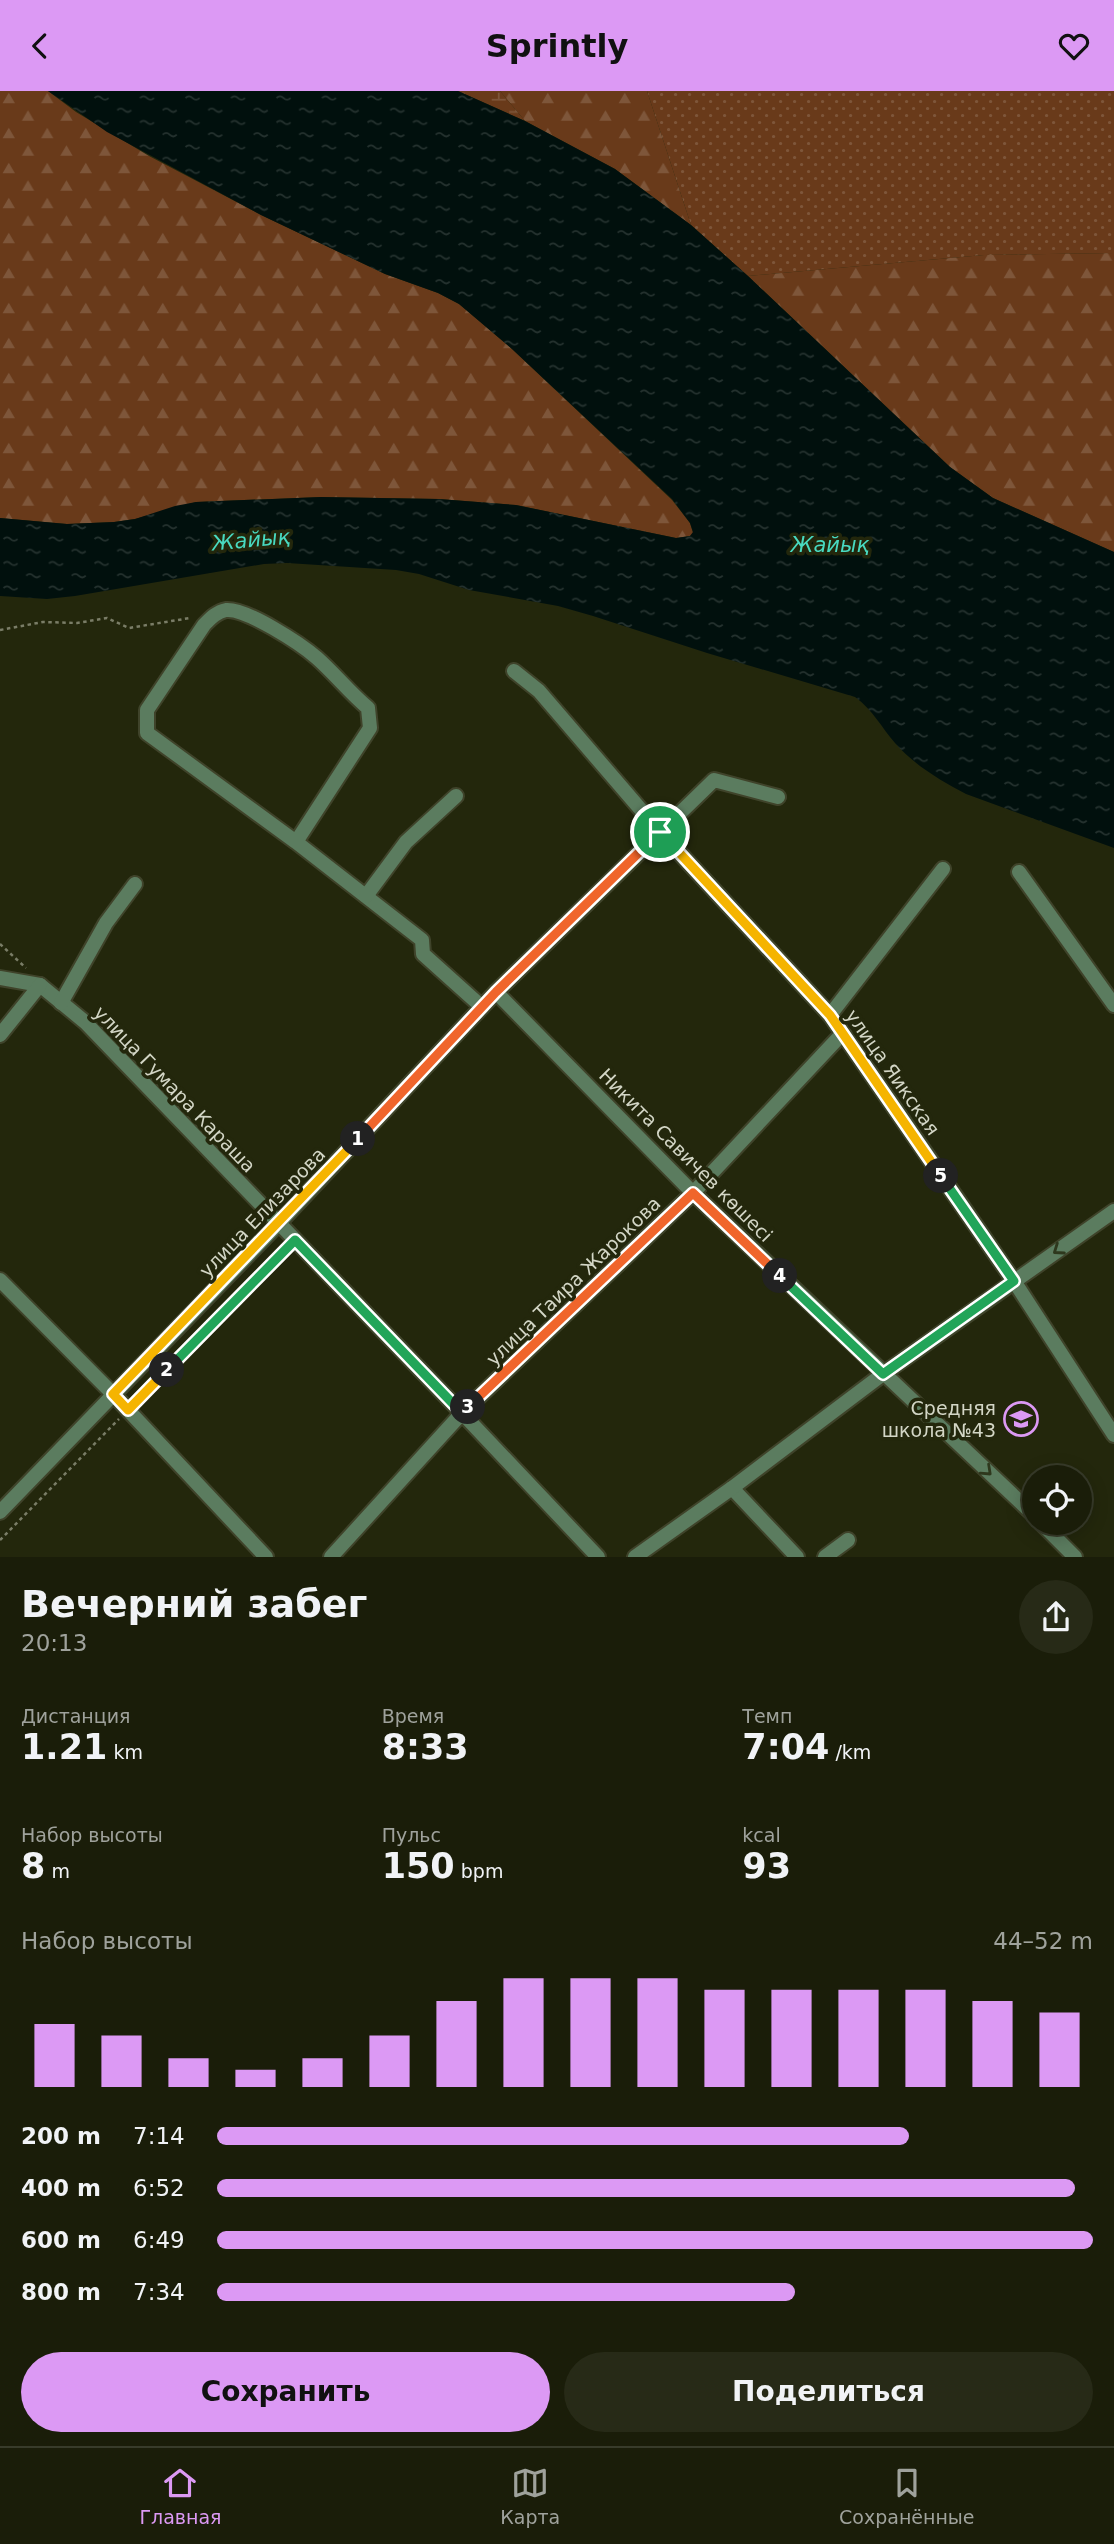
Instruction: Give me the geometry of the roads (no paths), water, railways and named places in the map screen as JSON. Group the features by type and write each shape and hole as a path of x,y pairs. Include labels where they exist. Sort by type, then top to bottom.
{"street":[{"path":"296,842 370,728 368,708 316,658 259,619 225,610 214,614 204,625 147,710 147,733 296,842 422,940 424,954 482,1007"},
{"name":"улица Яикская","path":"514,671 539,691 660,832 830,1015 1014,1281 1114,1435"},
{"name":"улица Елизарова","path":"0,1512 279,1223 496,992 714,780 778,797"},
{"path":"366,896 405,842 456,796"},
{"path":"830,1015 943,869"},
{"path":"1019,872 1114,1005"},
{"path":"61,1003 106,923 135,884"},
{"path":"0,979 40,985"},
{"path":"0,1035 40,985"},
{"name":"улица Гумара Караша","path":"40,985 85,1023 598,1557"},
{"name":"Никита Савичев көшесі","path":"496,992 693,1193 1022,1504"},
{"name":"улица Таира Жарокова","path":"331,1557 462,1413 693,1193 842,1034"},
{"path":"635,1557 883,1374 1114,1211"},
{"path":"0,1280 113,1394 265,1557"},
{"path":"732,1488 797,1557"},
{"path":"1053,1535 1075,1557"},
{"path":"825,1557 848,1540"}],"water":[{"name":"Жайық","path":"48,91 458,91 525,121 615,169 691,225 950,467 993,498 1114,552 1114,848 966,794 947,784 902,751 872,713 855,697 558,606 469,590 419,574 396,570 264,564 75,596 47,599 0,596 0,518 67,524 114,522 196,502 321,497 439,499 516,505 676,538 690,536 693,532 690,523 672,499 512,349 459,304 438,293 385,274 261,215 107,132"}],"place":[{"name":"Средняя школа №43","path":"1021,1419"}]}
